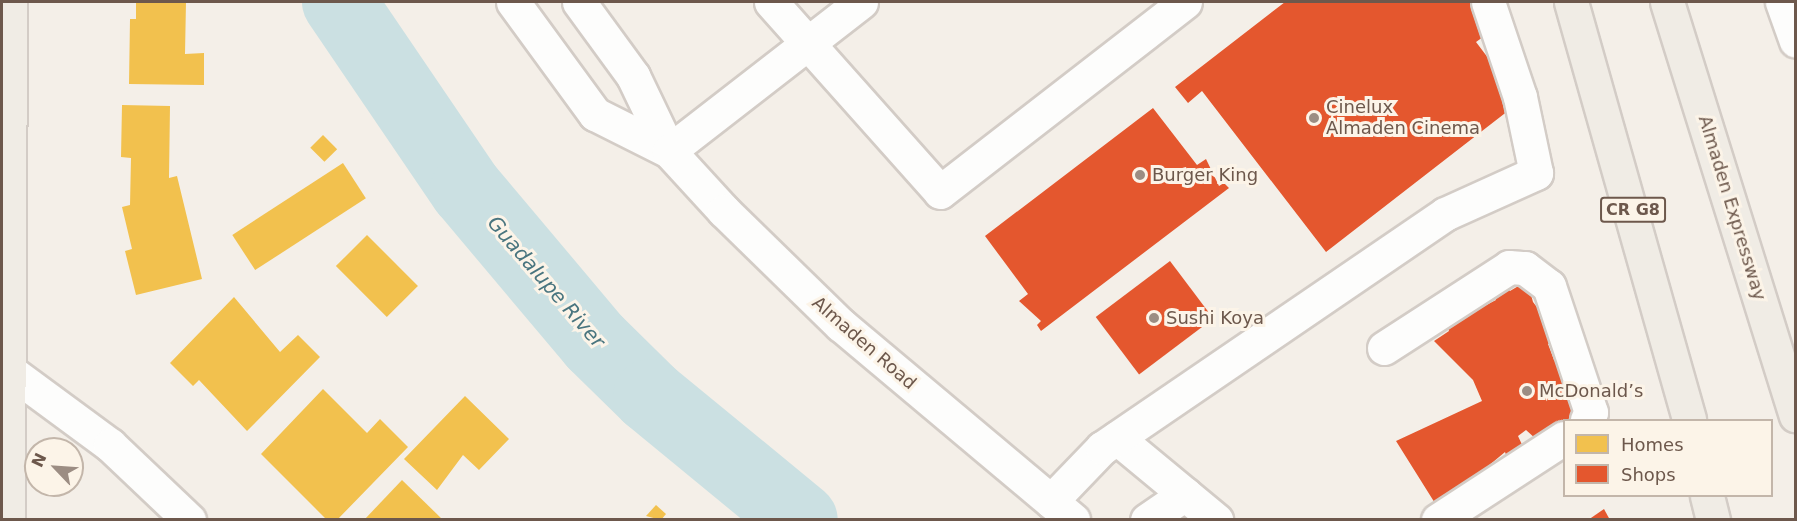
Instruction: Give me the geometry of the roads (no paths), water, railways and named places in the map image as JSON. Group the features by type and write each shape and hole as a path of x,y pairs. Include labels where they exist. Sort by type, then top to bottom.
{"main road":[{"path":"8,519 11,372 10,2"},
{"name":"CR G8","path":"1571,2 1689,419"},
{"name":"Almaden Expressway","path":"1666,2 1796,415"},
{"path":"1708,497 1713,519"}],"street":[{"name":"Almaden Road","path":"513,2 595,114 669,151 841,325 1062,510"},
{"name":"Almaden Road","path":"579,2 633,76 669,151"},
{"path":"771,2 940,192 1185,2"},
{"path":"669,151 861,2"},
{"path":"1062,510 1117,438 1445,214 1536,173 1488,2"},
{"path":"1782,2 1796,41"},
{"path":"1384,348 1509,267 1526,268 1549,286 1591,412 1588,419"},
{"path":"11,372 110,445 189,519"},
{"path":"1117,438 1216,519"},
{"path":"1438,519 1563,439"},
{"path":"1147,519 1185,494"}],"waterway":[{"name":"Guadalupe River","path":"339,2 467,190 595,342 650,396 801,520"}],"place":[{"name":"Cinelux Almaden Cinema","path":"1314,118"},
{"name":"Burger King","path":"1140,175"},
{"name":"Sushi Koya","path":"1154,318"},
{"name":"McDonald’s","path":"1527,391"}]}
